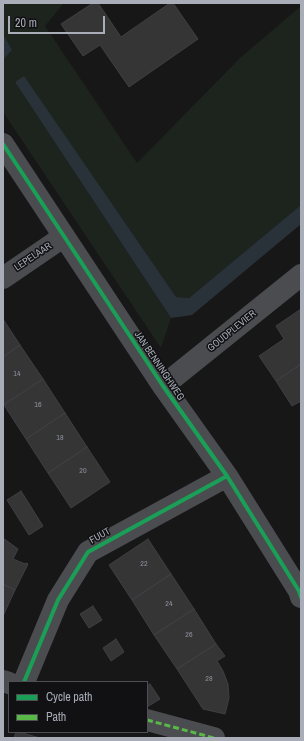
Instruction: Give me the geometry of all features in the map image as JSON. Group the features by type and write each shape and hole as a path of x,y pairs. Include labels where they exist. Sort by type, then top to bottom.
{"street":[{"name":"JAN BENNINGHWEG","path":"3,144 63,237 163,386 227,476 299,591 301,597"},
{"name":"LEPELAAR","path":"3,278 63,237"},
{"name":"GOUDPLEVIER","path":"163,386 301,275"},
{"name":"FUUT","path":"24,681 58,600 88,552 227,476"},
{"path":"148,720 214,738"}],"shaded area":[{"path":"3,3 64,3 45,26 137,163 240,58 301,6 301,205 189,298 176,297 24,77 15,82 171,318 161,348 3,112 3,60 12,50 3,34"},
{"path":"3,34 12,50 3,60"},
{"path":"24,76 176,297 189,298 301,205 301,224 192,315 171,318 15,82"}],"building":[{"path":"93,3 98,3 121,37 170,3 173,3 198,39 129,87 100,45 83,56 61,24"},
{"path":"301,309 301,364 276,381 259,356 284,339 276,326"},
{"path":"3,319 20,345 3,357"},
{"path":"20,345 43,379 3,405 3,357"},
{"path":"301,364 301,401 292,406 276,381"},
{"path":"43,379 65,413 26,439 4,405"},
{"path":"65,413 87,447 48,473 26,439"},
{"path":"87,447 110,482 71,508 48,473"},
{"path":"21,491 43,526 29,535 7,500"},
{"path":"3,538 18,549 13,559 28,564 15,590 3,584"},
{"path":"148,539 171,574 132,600 109,565"},
{"path":"171,574 194,609 154,635 132,600"},
{"path":"3,584 15,590 3,616"},
{"path":"93,606 102,620 89,628 80,614"},
{"path":"194,609 216,644 177,669 154,635"},
{"path":"116,639 124,652 111,661 103,648"},
{"path":"216,644 225,656 217,661 228,684 229,698 225,714 203,709 177,669"},
{"path":"150,684 160,699 148,706 148,685"},
{"path":"16,733 22,733 40,738 14,738"}],"marked path":[{"path":"148,720 214,738"}],"cycle path":[{"path":"3,144 163,386 227,476 299,591 301,597"},
{"path":"24,681 58,600 88,552 227,476"}]}
